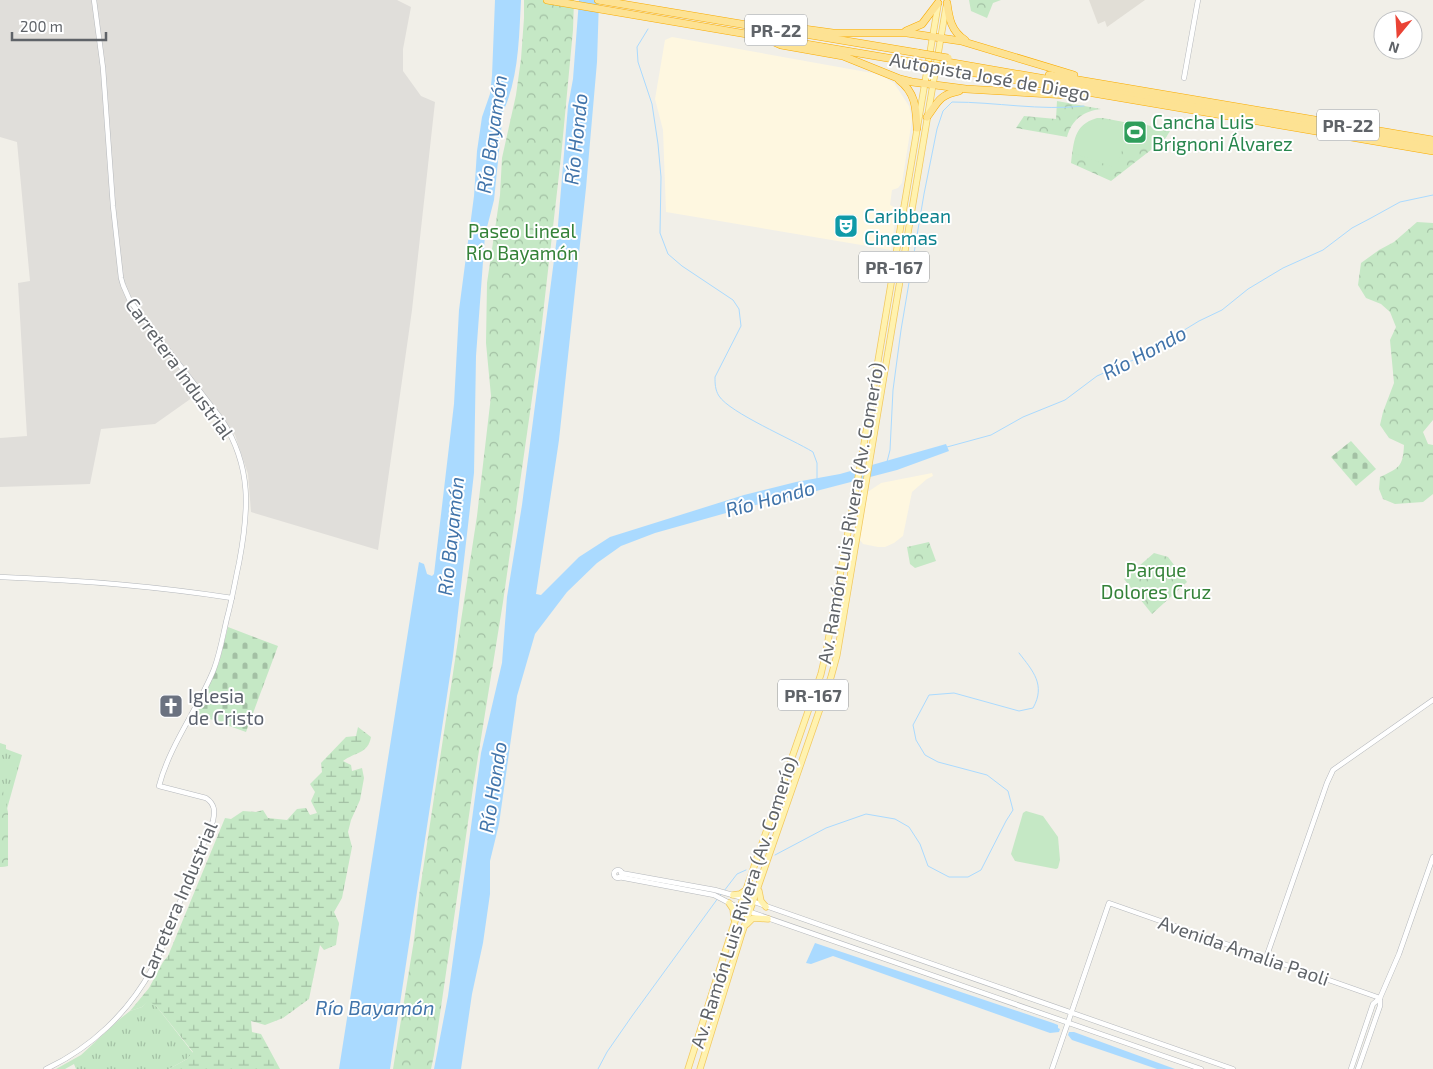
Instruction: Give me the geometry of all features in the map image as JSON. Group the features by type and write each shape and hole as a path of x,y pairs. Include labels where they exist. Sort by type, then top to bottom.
{"highway":[{"name":"Autopista José de Diego","path":"547,0 760,36 1125,87 1433,140"},
{"name":"Autopista José de Diego","path":"598,0 761,27 917,58"},
{"path":"947,1 949,17 953,28 960,36 972,44"},
{"path":"898,32 915,28 922,24 938,2"},
{"path":"636,6 674,15 917,58"},
{"path":"761,27 782,26 834,33 898,32 936,37 972,44 1065,73 1125,87"},
{"path":"741,33 760,33 917,58"},
{"path":"760,36 781,45 843,56 895,77 924,84 966,89 1123,99"},
{"name":"Autopista José de Diego","path":"947,63 1123,99 1433,151"},
{"path":"947,63 1433,146"},
{"path":"895,77 906,86 914,98 916,128"},
{"path":"927,117 935,103 942,97 966,89"}],"main road":[{"name":"Av. Ramón Luis Rivera (Av. Comerío)","path":"688,1069 739,908 821,674 862,456 924,84 947,1"},
{"name":"Av. Ramón Luis Rivera (Av. Comerío)","path":"700,1069 743,930 837,655 932,85 938,2"},
{"path":"758,887 761,901 766,907"},
{"path":"732,895 740,894 746,890"},
{"path":"729,902 733,909 734,924"},
{"path":"743,930 749,920 753,918 768,918"}],"street":[{"name":"Carretera Industrial","path":"46,1069 73,1054 97,1037 119,1016 144,981 158,957 213,821 214,808 210,800 159,786 175,744 214,670 232,598 246,524 247,495 243,467 230,435 222,420 130,301 123,285 113,206 103,68 94,0"},
{"path":"1184,78 1198,0"},
{"path":"0,577 98,582 196,592 232,598"},
{"path":"1266,958 1333,770 1433,700"},
{"path":"1358,1069 1380,1006 1380,998 1399,954 1433,856"},
{"path":"1201,1069 750,912 719,897 620,875 723,892 743,898 1233,1069"},
{"name":"Avenida Amalia Paoli","path":"1071,1013 1109,903 1380,998"},
{"path":"1351,1069 1373,1004 1380,998"},
{"path":"1052,1069 1071,1013"}],"shaded area":[{"path":"0,0 397,0 411,7 403,49 403,71 421,96 435,102 412,310 378,550 251,512 248,474 235,435 196,395 155,424 101,429 90,484 0,487 0,438 27,436 18,283 30,281 17,142 0,137"},
{"path":"1089,0 1145,0 1107,27 1105,21 1098,24"},
{"path":"672,37 872,73 894,83 909,106 912,120 902,183 898,188 892,190 890,205 894,207 896,214 891,250 666,212 663,130 655,99 665,40"},
{"path":"932,473 933,476 912,492 903,536 885,547 863,544 859,539 866,493 881,483"}],"green space":[{"name":"Paseo Lineal Río Bayamón","path":"524,0 574,0 561,157 539,349 503,602 473,788 434,1055 431,1069 393,1069 477,516 491,396 486,343 487,283 500,195 502,158 516,95 521,59"},
{"path":"969,0 1001,0 993,3 987,18 971,11"},
{"path":"1057,101 1101,109 1084,114 1075,121 1067,137 1016,128 1024,116 1056,119"},
{"path":"1097,118 1170,131 1165,139 1111,181 1071,163 1076,135 1083,125"},
{"path":"1100,119 1129,123 1117,165 1113,167 1073,153 1077,135 1083,126"},
{"path":"1142,124 1151,126 1149,138 1161,128 1167,136 1155,146 1149,139 1148,143 1139,141"},
{"path":"1417,222 1433,223 1433,420 1423,432 1428,444 1433,445 1433,494 1423,502 1395,504 1383,499 1379,489 1380,477 1399,466 1404,445 1389,438 1380,425 1394,383 1390,340 1396,327 1390,312 1381,304 1366,298 1358,285 1361,263 1394,242"},
{"path":"1351,441 1376,469 1356,486 1331,457"},
{"path":"929,542 936,561 915,568 910,564 907,547"},
{"name":"Parque Dolores Cruz","path":"1154,553 1168,557 1187,582 1152,614 1124,579"},
{"path":"228,627 278,646 246,732 196,714 219,663"},
{"path":"358,727 371,737 364,750 343,761 351,765 352,771 362,768 364,778 360,800 348,832 352,847 342,898 334,912 339,923 336,945 324,950 320,945 309,999 283,1018 265,1025 251,1021 252,1032 261,1034 280,1069 169,1069 187,1059 193,1052 157,1007 149,1001 142,1007 130,1011 149,988 168,956 225,818 231,819 243,811 256,812 263,810 268,818 287,820 297,809 306,808 310,815 317,813 311,801 315,792 310,784 322,772 321,763 346,737 356,736"},
{"path":"0,743 6,745 6,749 22,755 7,809 8,866 0,867"},
{"path":"0,778 8,812 8,866 0,867"},
{"path":"1026,811 1043,816 1058,837 1060,860 1058,868 1015,861 1011,854 1023,813"},
{"path":"149,1000 157,1007 193,1053 187,1059 169,1069 76,1069 74,1064 65,1069 56,1069 81,1055 121,1018 130,1011 142,1007"}],"water":[{"name":"Río Bayamón","path":"495,0 521,0 520,28 515,71 503,112 494,200 485,235 476,356 474,473 453,656 390,1069 339,1069 419,562 424,564 427,574 432,576 434,574 454,404 459,310 474,196 477,151 482,117 490,94 492,76"},
{"path":"579,0 599,0 597,62 586,188 559,440 536,594 541,595 579,557 610,537 744,495 796,482 840,474 946,444 949,451 897,470 751,506 655,533 621,546 597,563 567,592 535,634 517,696 499,824 490,861 490,894 483,943 472,994 461,1069 434,1069 448,996 481,753 502,663 507,597 522,505 557,237"},
{"path":"815,943 1053,1023 1058,1025 1059,1032 1050,1033 833,956 811,964 806,963"},
{"path":"1069,1032 1074,1032 1175,1069 1157,1069 1072,1040 1068,1035"}],"waterway":[{"path":"648,29 637,47 638,62 652,104 658,144 661,177 660,233 668,254 682,266 733,300 739,309 741,326 715,377 717,391 725,403 735,410 813,452 817,463 817,479"},
{"path":"887,462 890,450 893,390 901,330 924,194 937,129 943,111 952,102 1034,107 1084,106"},
{"name":"Río Hondo","path":"947,447 991,435 1023,417 1065,400 1097,376 1140,357 1199,321 1222,310 1248,289 1283,268 1323,250 1352,228 1400,202 1433,195"},
{"path":"775,855 826,828 866,814 895,819 909,827 920,844 928,866 949,877 968,877 981,870 1013,810 1008,791 987,775 938,762 925,755 916,740 913,725 929,695 954,693 1019,711 1033,708 1037,700 1038,685 1033,672 1019,653"},
{"path":"724,891 737,874 746,870"},
{"path":"598,1069 607,1052 632,1016 721,894"}],"place":[{"name":"Cancha Luis Brignoni Álvarez","path":"1135,132"},
{"name":"Caribbean Cinemas","path":"846,226"},
{"name":"Iglesia de Cristo","path":"171,706"}]}
